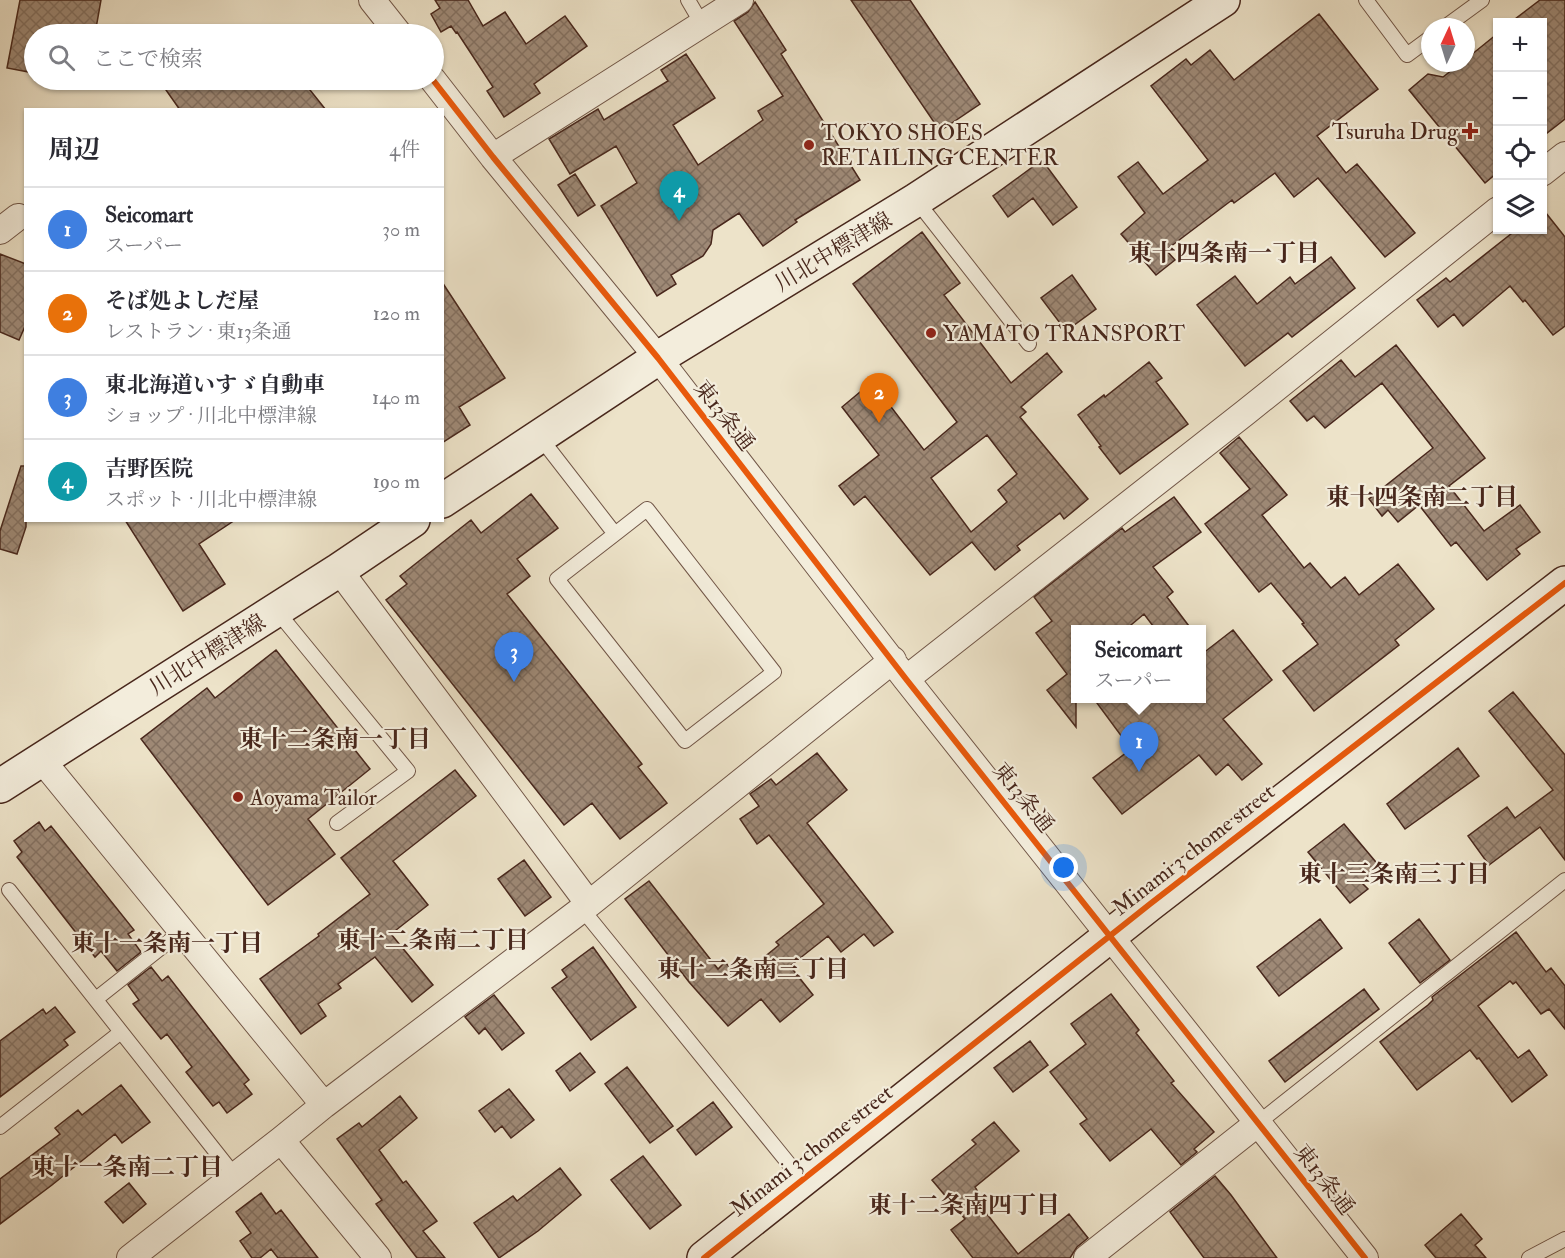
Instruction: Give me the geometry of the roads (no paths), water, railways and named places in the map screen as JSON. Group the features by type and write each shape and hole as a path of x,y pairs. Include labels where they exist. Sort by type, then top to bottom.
{"main road":[{"name":"川北中標津線","path":"444,500 658,358 916,200 1223,0"},
{"name":"川北中標津線","path":"0,786 339,570 410,522"},
{"name":"Minami 3 chome street","path":"704,1258 1111,935 1565,583"}],"street":[{"path":"372,0 391,24"},
{"path":"493,157 740,0"},
{"name":"東13条通","path":"442,90 493,157 658,358 900,669 1365,1258"},
{"path":"1547,169 1565,155"},
{"path":"130,1258 324,1105 586,906 900,669 1237,420 1493,213"},
{"path":"339,570 586,906"},
{"path":"41,759 324,1105"},
{"path":"1087,1258 1258,1123"},
{"path":"281,1140 378,1258"}],"lane":[{"path":"688,0 702,24"},
{"path":"1366,0 1407,55 1421,45"},
{"path":"1457,18 1482,0"},
{"path":"916,200 1029,344"},
{"path":"539,436 615,534"},
{"path":"647,509 774,672 685,741 557,579 615,534 647,509"},
{"path":"276,609 408,771 337,823"},
{"path":"1258,1123 1565,880"},
{"path":"9,890 235,1176"},
{"path":"586,906 802,1180"},
{"path":"96,999 182,932"},
{"path":"0,1127 122,1032"},
{"path":"1529,1258 1565,1239"}],"place":[{"name":"Tsuruha Drug","path":"1470,131"},
{"name":"TOKYO SHOES RETAILING CENTER","path":"809,145"},
{"name":"吉野医院","path":"679,221"},
{"name":"YAMATO TRANSPORT","path":"931,333"},
{"name":"そば処よしだ屋","path":"879,423"},
{"name":"東北海道いすゞ自動車","path":"514,682"},
{"name":"Seicomart","path":"1139,772"},
{"name":"Aoyama Tailor","path":"238,797"}],"district":[{"name":"東十四条南一丁目","path":"1224,253"},
{"name":"東十四条南二丁目","path":"1422,497"},
{"name":"東十二条南一丁目","path":"335,739"},
{"name":"東十三条南三丁目","path":"1394,874"},
{"name":"東十二条南二丁目","path":"433,940"},
{"name":"東十一条南一丁目","path":"167,943"},
{"name":"東十二条南三丁目","path":"753,969"},
{"name":"東十一条南二丁目","path":"127,1167"},
{"name":"東十二条南四丁目","path":"964,1205"}]}
